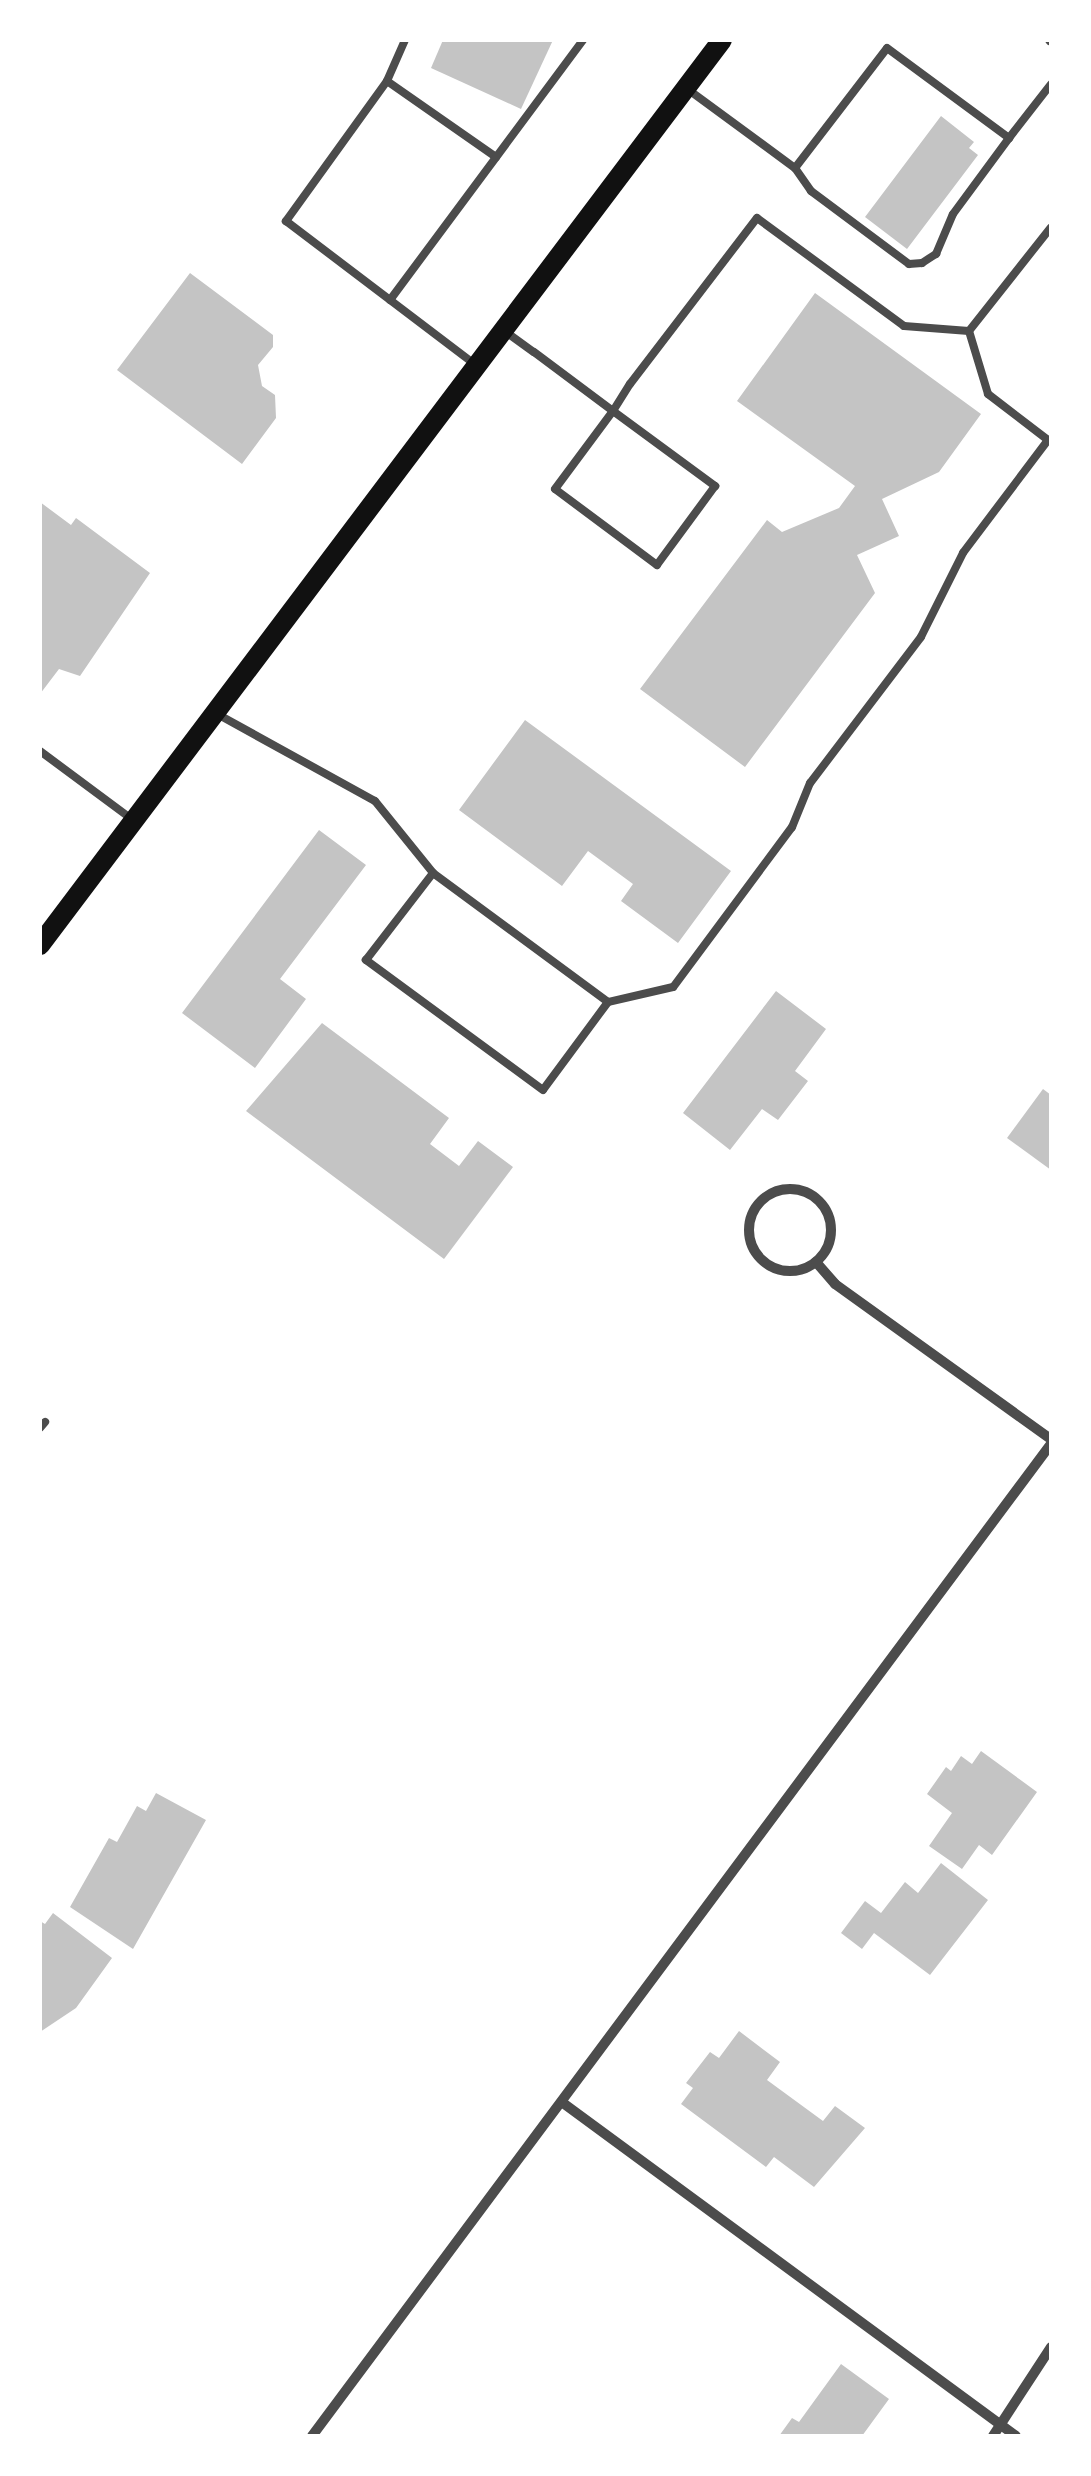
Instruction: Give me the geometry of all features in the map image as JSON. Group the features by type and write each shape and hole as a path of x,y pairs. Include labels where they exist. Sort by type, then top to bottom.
{"main road":[{"path":"40,946 137,824 722,40"}],"street":[{"path":"792,1188 818,1198 831,1238 816,1262 789,1271 774,1268 754,1250 749,1222 764,1197 792,1188"},
{"path":"312,2436 1051,1442 835,1284 816,1262"},
{"path":"563,2103 1016,2436"},
{"path":"992,2436 1051,2347"}],"lane":[{"path":"405,40 387,82 286,220 479,368"},
{"path":"390,300 583,40"},
{"path":"796,168 887,48 1009,138"},
{"path":"387,82 496,157"},
{"path":"686,88 796,168 811,191 909,264 922,264 936,254 953,214 1051,84"},
{"path":"506,332 613,411 714,486 657,565 555,490 613,411 756,218 904,326 969,331"},
{"path":"969,331 1051,227"},
{"path":"433,873 366,960 542,1090 608,1002 673,986 792,827 810,783 921,637 963,553 1048,440 988,394 969,331"},
{"path":"219,715 375,801 433,873 608,1002"},
{"path":"40,751 137,824"}],"building":[{"path":"443,40 553,40 521,109 431,68"},
{"path":"941,116 974,142 969,148 978,155 907,249 865,217"},
{"path":"190,273 273,335 273,347 258,365 262,386 275,395 276,418 242,464 117,370"},
{"path":"815,293 981,414 939,472 882,499 899,536 857,555 875,593 745,767 640,689 767,520 782,532 839,508 855,486 737,401"},
{"path":"40,502 71,525 76,518 150,573 80,676 59,669 40,694"},
{"path":"525,720 731,871 678,943 621,901 633,884 588,851 562,886 459,810"},
{"path":"319,830 366,865 280,979 306,999 255,1068 182,1013"},
{"path":"776,991 826,1029 795,1071 808,1081 778,1120 762,1109 730,1150 683,1113"},
{"path":"322,1023 449,1118 430,1144 459,1166 478,1141 513,1167 444,1259 246,1111"},
{"path":"1043,1089 1051,1095 1051,1170 1007,1138"},
{"path":"981,1751 1037,1792 992,1855 979,1845 962,1869 929,1846 952,1813 927,1794 946,1767 951,1771 961,1756 972,1764"},
{"path":"156,1793 206,1820 133,1949 70,1907 109,1838 117,1842 137,1806 146,1811"},
{"path":"941,1863 988,1900 930,1975 874,1933 862,1949 841,1933 865,1901 881,1913 905,1882 918,1893"},
{"path":"53,1913 112,1958 76,2008 40,2032 40,1921 45,1924"},
{"path":"739,2031 780,2062 767,2080 823,2121 835,2106 865,2128 814,2187 774,2157 766,2167 681,2104 693,2088 686,2083 710,2052 719,2058"},
{"path":"841,2364 889,2399 862,2436 779,2436 792,2418 799,2422"}]}
